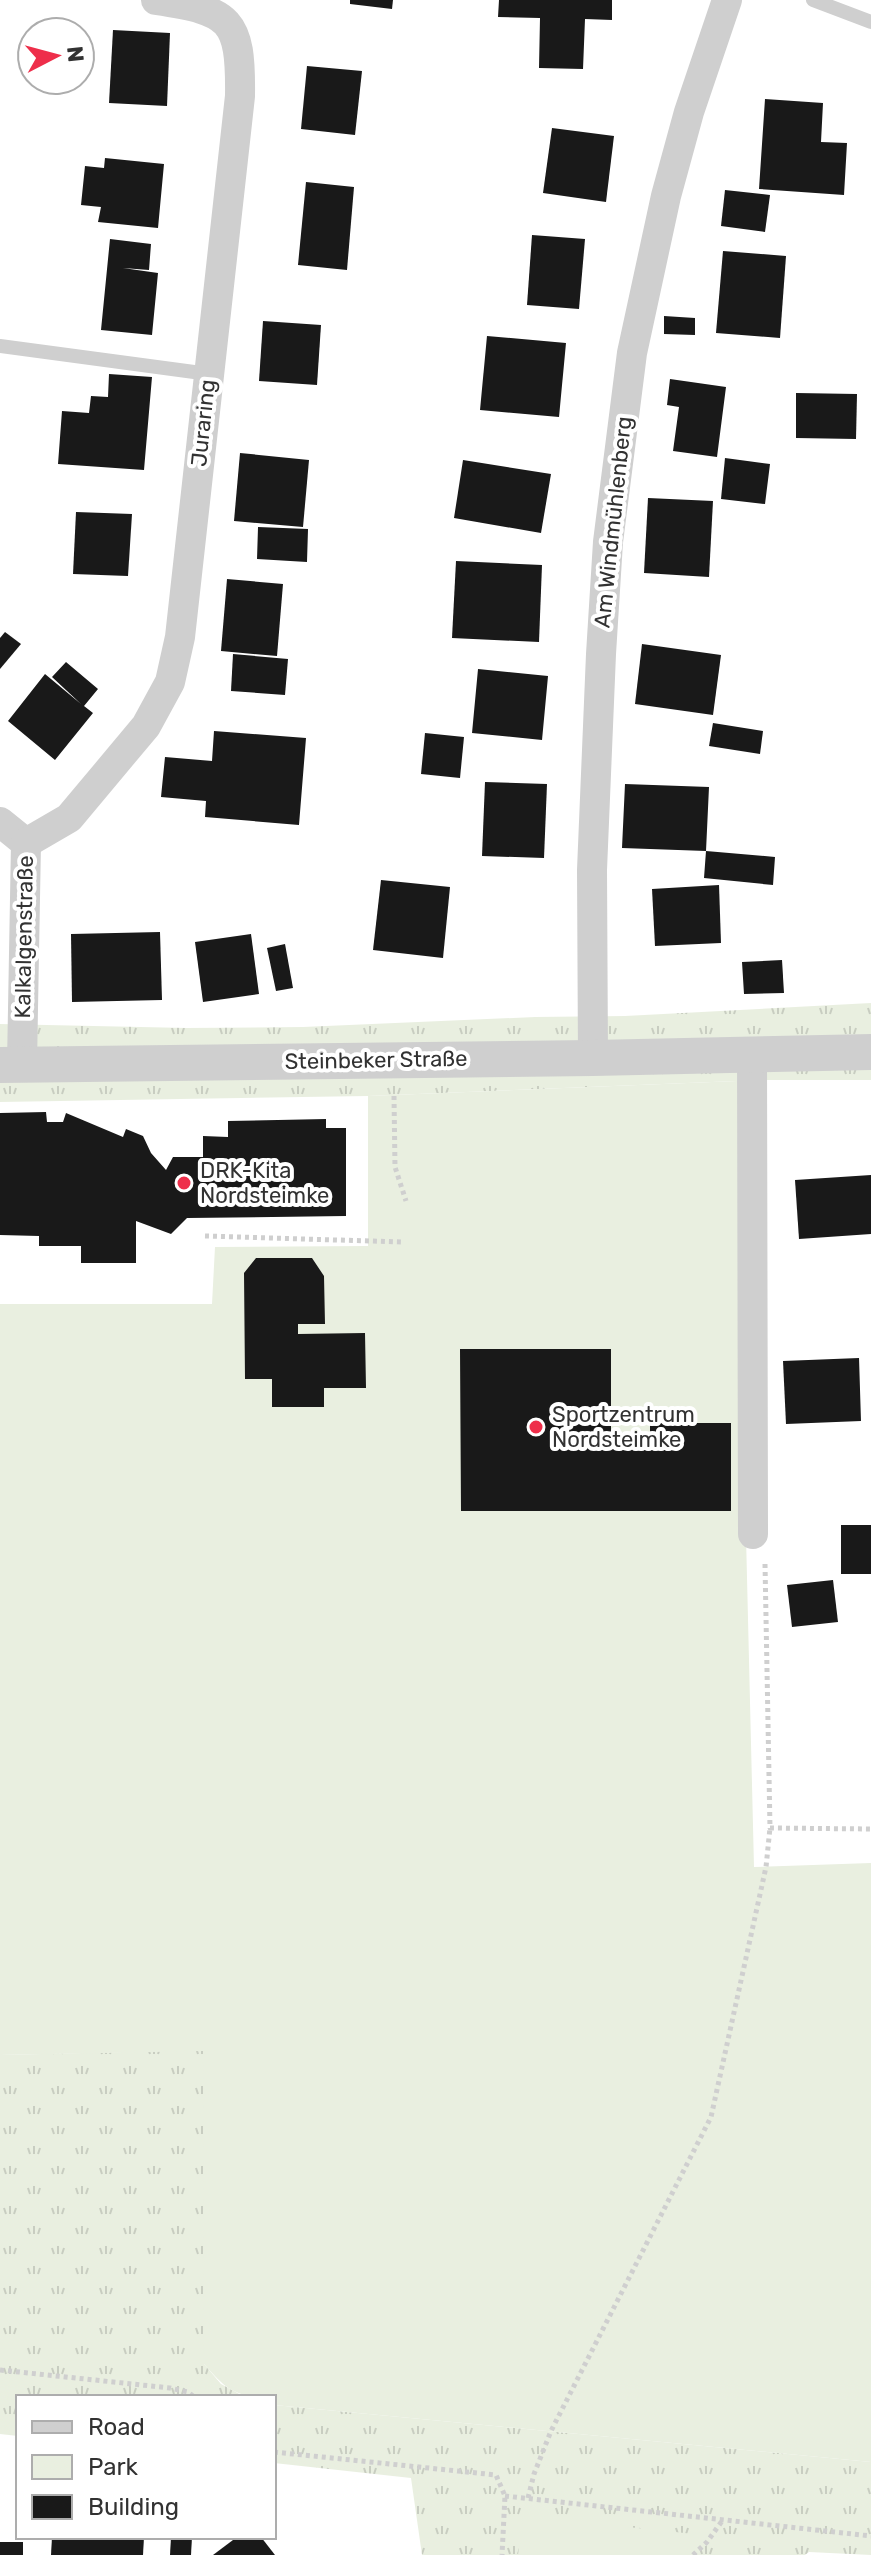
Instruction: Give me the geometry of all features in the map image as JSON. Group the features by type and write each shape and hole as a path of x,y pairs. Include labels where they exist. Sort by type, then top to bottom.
{"street":[{"name":"Juraring","path":"26,843 69,818 146,726 170,682 180,637 240,96 238,42 223,18 205,9 156,0"},
{"name":"Am Windmühlenberg","path":"593,1058 592,870 608,542 632,353 666,196 689,112 727,0"},
{"name":"Kalkalgenstraße","path":"0,822 26,843 11,1064"},
{"name":"Steinbeker Straße","path":"11,1064 871,1052"},
{"path":"752,1053 753,1534"}],"lane":[{"path":"813,0 871,22"},
{"path":"0,346 209,374"}],"path":[{"path":"394,1059 395,1167 406,1201"},
{"path":"205,1236 403,1242"},
{"path":"528,2498 551,2431 711,2117 766,1867 770,1828 765,1559 753,1534"},
{"path":"770,1828 871,1829"},
{"path":"0,2370 170,2388 192,2395"},
{"path":"276,2452 496,2475 505,2496 502,2555"},
{"path":"505,2496 871,2536"},
{"path":"693,2555 722,2521"}],"green space":[{"path":"871,1003 871,1080 762,1080 368,1096 0,1102 0,1024 303,1027 625,1016"},
{"path":"762,1080 741,1329 754,1867 871,1863 871,2462 276,2405 276,2395 246,2395 234,2391 204,2364 203,2051 0,2055 0,1304 212,1304 215,1247 368,1246 368,1096"},
{"path":"204,2050 204,2364 221,2384 241,2395 16,2395 16,2436 0,2434 0,2055"},
{"path":"276,2405 871,2462 871,2555 809,2552 805,2555 422,2555 411,2478 276,2463"},
{"path":"523,2516 694,2534 686,2553 682,2555 518,2555"}],"building":[{"path":"350,0 393,0 392,9 350,4"},
{"path":"499,0 612,0 612,20 585,19 583,69 539,68 540,18 498,17"},
{"path":"113,30 170,33 167,106 109,103"},
{"path":"307,66 362,71 355,135 301,129"},
{"path":"765,99 823,103 821,142 847,143 844,195 759,189"},
{"path":"552,128 614,136 606,202 543,193"},
{"path":"105,158 164,164 158,228 98,222 101,207 81,205 85,166 104,168"},
{"path":"306,182 354,187 347,270 298,265"},
{"path":"725,190 770,195 765,232 721,226"},
{"path":"532,235 585,239 579,309 527,305"},
{"path":"110,239 151,244 149,270 123,268 158,273 152,335 101,330"},
{"path":"723,251 786,256 780,338 716,333"},
{"path":"664,316 695,318 695,335 664,334"},
{"path":"263,321 321,325 317,385 259,381"},
{"path":"487,336 566,343 559,417 480,410"},
{"path":"109,374 152,377 144,470 58,464 62,411 89,413 91,396 108,397"},
{"path":"670,379 726,387 717,457 673,451 679,407 667,405"},
{"path":"796,393 857,394 856,439 796,438"},
{"path":"240,453 309,460 303,527 234,521"},
{"path":"725,458 770,464 765,504 721,499"},
{"path":"463,460 551,474 541,533 454,518"},
{"path":"648,498 713,501 709,577 644,573"},
{"path":"76,512 132,514 128,576 73,574"},
{"path":"258,527 308,529 307,562 257,559"},
{"path":"456,561 542,565 539,642 452,638"},
{"path":"227,579 283,584 277,656 221,651"},
{"path":"5,632 21,644 0,669 0,638"},
{"path":"642,644 721,655 713,715 635,704"},
{"path":"233,654 288,659 285,695 231,691"},
{"path":"66,662 98,689 84,706 93,713 55,760 8,721 45,674 81,704 52,677"},
{"path":"478,669 548,676 542,740 472,733"},
{"path":"713,723 763,731 760,754 709,746"},
{"path":"214,731 306,738 299,825 205,817 206,801 161,797 165,757 212,761"},
{"path":"425,733 464,737 460,778 421,774"},
{"path":"485,782 547,784 544,858 482,856"},
{"path":"625,784 709,787 706,851 622,848"},
{"path":"706,851 775,857 773,885 704,878"},
{"path":"381,880 450,887 443,958 373,950"},
{"path":"719,885 721,943 655,946 652,889"},
{"path":"160,932 162,1000 72,1002 71,934"},
{"path":"251,934 259,994 203,1002 195,942"},
{"path":"285,944 293,988 276,991 267,948"},
{"path":"782,960 784,993 744,994 742,962"},
{"path":"46,1112 47,1122 63,1122 66,1113 123,1137 126,1129 143,1136 151,1153 166,1170 173,1157 203,1157 203,1136 228,1137 228,1121 326,1119 326,1128 346,1128 346,1216 187,1218 171,1234 136,1221 136,1263 81,1263 81,1246 39,1246 39,1236 0,1235 0,1113"},
{"path":"871,1175 871,1234 799,1239 795,1180"},
{"path":"256,1258 312,1258 324,1276 325,1324 298,1324 298,1334 365,1333 366,1388 324,1388 324,1407 272,1407 272,1379 245,1379 244,1273"},
{"name":"Sportzentrum Nordsteimke","path":"460,1349 611,1349 611,1432 650,1432 650,1423 731,1423 731,1511 461,1511"},
{"path":"859,1358 861,1421 786,1424 783,1361"},
{"path":"841,1525 871,1525 871,1574 841,1574"},
{"path":"833,1580 838,1622 792,1627 787,1585"},
{"path":"52,2539 144,2539 143,2555 51,2555"},
{"path":"171,2539 192,2539 191,2555 170,2555"},
{"path":"234,2539 263,2539 275,2555 213,2555"},
{"path":"0,2542 23,2542 23,2555 0,2555"}],"place":[{"name":"DRK-Kita Nordsteimke","path":"184,1183"},
{"name":"Sportzentrum Nordsteimke","path":"536,1427"}]}
